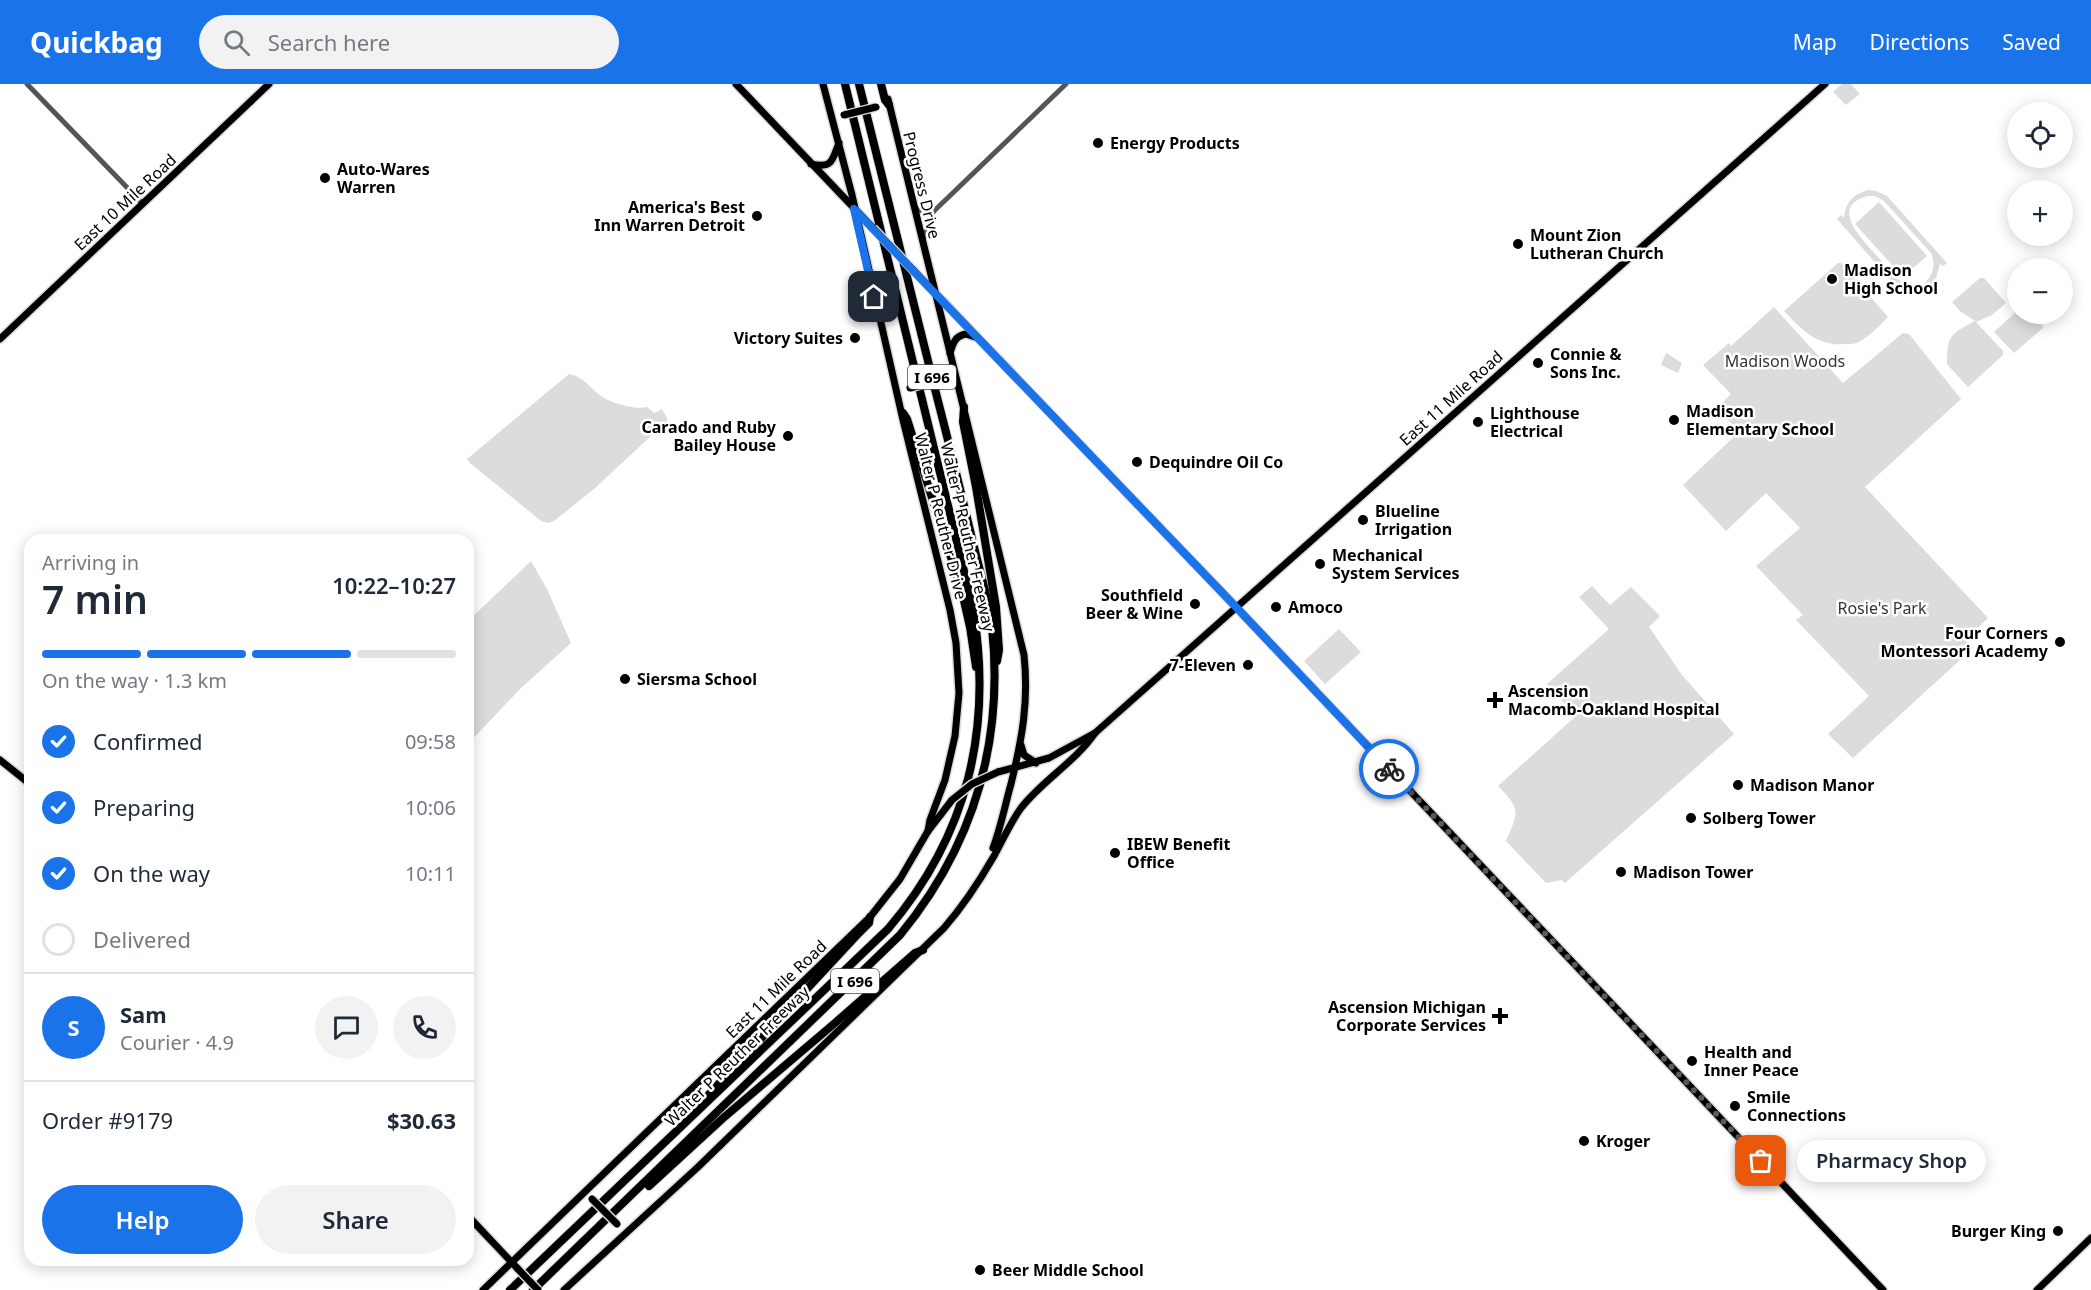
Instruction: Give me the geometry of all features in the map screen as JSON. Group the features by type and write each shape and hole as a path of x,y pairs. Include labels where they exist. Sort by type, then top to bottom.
{"highway":[{"name":"Walter P Reuther Freeway","path":"510,1290 888,929 911,900 939,854 965,792 976,744 980,698 980,663 973,608 845,84"},
{"name":"Walter P Reuther Freeway","path":"533,1290 887,949 930,896 954,855 977,797 990,743 995,691 991,625 859,84"},
{"path":"883,84 885,100 889,105"},
{"path":"964,407 963,422 996,607 999,650 995,671"},
{"path":"903,413 907,419 962,592 972,637 980,698"},
{"path":"648,1159 861,931 869,922 870,917"},
{"path":"617,1210 642,1192 722,1119 915,953 923,950"}],"main road":[{"name":"East 10 Mile Road","path":"0,339 269,84"},
{"path":"736,84 1236,607 1883,1290"},
{"name":"Walter P Reuther Drive","path":"823,84 950,610 958,662 958,703 953,747 928,831"},
{"name":"East 11 Mile Road","path":"483,1290 870,917 900,879 928,831 952,800 972,784 998,772 1036,762 1063,751 1095,733 1826,84"},
{"name":"Progress Drive","path":"889,105 935,293"},
{"path":"831,118 876,107 885,110 892,119"},
{"path":"811,164 828,165 833,159 838,143"},
{"path":"935,293 1024,655 1026,698 1021,743 988,864"},
{"path":"950,356 954,342 960,335 969,334 980,340"},
{"path":"897,390 955,376"},
{"name":"East 11 Mile Road","path":"564,1290 698,1167 923,950 965,904 1014,818 1029,799 1088,744 1095,733"},
{"path":"1021,743 1024,755 1036,762"},
{"path":"0,760 24,779"},
{"path":"998,772 1005,775 1011,784"},
{"path":"579,1198 588,1196 592,1199 625,1233"},
{"path":"474,1222 538,1290"},
{"path":"2037,1290 2091,1238"}],"street":[{"path":"27,84 143,204"},
{"path":"922,242 933,212 1066,84"},
{"path":"914,208 923,212 933,212"}],"green space":[{"path":"1842,84 1851,84 1860,94 1846,105 1833,92"},
{"path":"1876,191 1887,196 1947,263 1943,266 1940,264 1936,278 1928,287 1916,291 1904,290 1893,283 1837,219 1841,215 1844,218 1848,204 1863,192","holes":["1875,196 1884,201 1931,253 1933,267 1928,280 1923,284 1910,286 1899,280 1864,242 1852,224 1849,215 1850,207 1856,201"]},
{"path":"1879,202 1927,256 1903,277 1855,224"},
{"path":"1838,263 1841,263 1888,317 1863,340 1851,344 1826,343 1818,340 1784,311"},
{"path":"1980,278 1984,278 2006,303 1992,315 1976,322 2003,351 2003,355 1968,387 1947,364 1948,347 1955,333 1975,321 1960,311 1952,302"},
{"name":"Rosie's Park","path":"1774,307 1843,383 1903,333 1909,334 1961,399 1865,487 1988,618 1965,640 1973,648 1853,758 1828,734 1869,696 1796,620 1803,615 1756,566 1800,528 1766,493 1726,531 1683,485 1739,432 1717,408 1731,394 1703,365 1729,343 1731,346"},
{"path":"2007,320 2007,324 2041,324 2044,327 2014,353 1994,332"},
{"path":"1666,353 1682,363 1678,373 1661,365"},
{"path":"569,374 582,380 610,401 630,407 647,407 654,413 662,409 667,421 594,489 554,521 548,523 541,521 467,459"},
{"path":"531,561 547,589 571,643 521,688 474,738 474,615"},
{"path":"1592,586 1610,605 1631,587 1660,616 1649,627 1682,675 1734,734 1565,883 1562,880 1546,883 1506,841 1516,811 1511,800 1498,786 1576,716 1547,684 1609,629 1579,597"},
{"path":"1339,629 1361,652 1325,684 1304,661"}],"way so far":[{"path":"1389,769 1761,1161"}],"place":[{"name":"Energy Products","path":"1098,143"},
{"name":"Auto-Wares Warren","path":"325,178"},
{"name":"America's Best Inn Warren Detroit","path":"757,216"},
{"name":"Mount Zion Lutheran Church","path":"1518,244"},
{"name":"Madison High School","path":"1832,279"},
{"name":"Victory Suites","path":"855,338"},
{"name":"Connie & Sons Inc.","path":"1538,363"},
{"name":"Madison Elementary School","path":"1674,420"},
{"name":"Lighthouse Electrical","path":"1478,422"},
{"name":"Carado and Ruby Bailey House","path":"788,436"},
{"name":"Dequindre Oil Co","path":"1137,462"},
{"name":"Blueline Irrigation","path":"1363,520"},
{"name":"Mechanical System Services","path":"1320,564"},
{"name":"Southfield Beer & Wine","path":"1195,604"},
{"name":"Amoco","path":"1276,607"},
{"name":"Four Corners Montessori Academy","path":"2060,642"},
{"name":"7-Eleven","path":"1248,665"},
{"name":"Siersma School","path":"625,679"},
{"name":"Ascension Macomb-Oakland Hospital","path":"1495,700"},
{"name":"Madison Manor","path":"1738,785"},
{"name":"Solberg Tower","path":"1691,818"},
{"name":"IBEW Benefit Office","path":"1115,853"},
{"name":"Madison Tower","path":"1621,872"},
{"name":"Ascension Michigan Corporate Services","path":"1500,1016"},
{"name":"Health and Inner Peace","path":"1692,1061"},
{"name":"Smile Connections","path":"1735,1106"},
{"name":"Kroger","path":"1584,1141"},
{"name":"Pharmacy Shop","path":"1761,1161"},
{"name":"Burger King","path":"2058,1231"},
{"name":"Beer Middle School","path":"980,1270"}],"route":[{"path":"874,297 854,209 1389,769"}],"park label":[{"name":"Madison Woods","path":"1785,361"}]}
